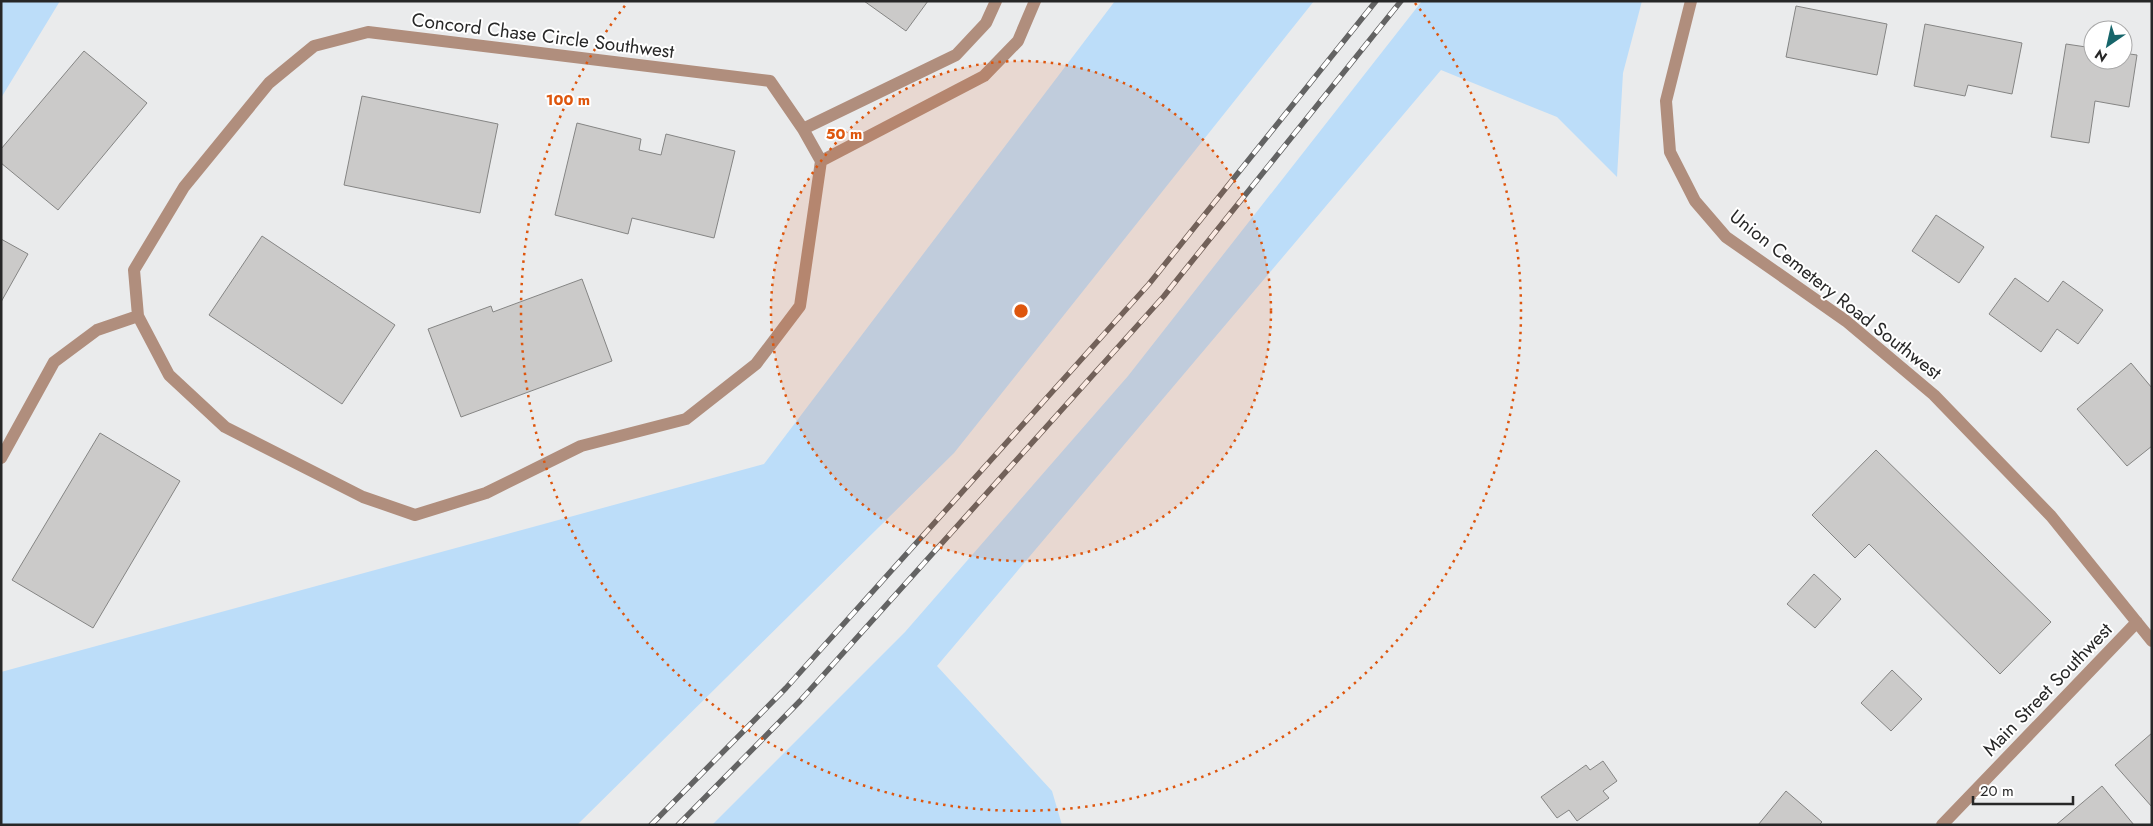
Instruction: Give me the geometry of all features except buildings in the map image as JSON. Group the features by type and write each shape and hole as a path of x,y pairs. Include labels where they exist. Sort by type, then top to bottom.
{"street":[{"path":"803,129 956,55 986,24 996,1"},
{"path":"821,161 984,76 1018,41 1035,1"},
{"name":"Union Cemetery Road Southwest","path":"1691,1 1666,101 1670,152 1695,201 1726,237 1846,321 1934,395 2051,516 2152,641"},
{"name":"Concord Chase Circle Southwest","path":"368,32 770,81 803,129 821,161 800,306 756,364 686,419 581,446 486,493 415,515 363,497 225,427 169,375 138,316 134,270 184,187 269,83 314,46 368,32"},
{"path":"1,458 54,362 97,330 138,316"},
{"name":"Main Street Southwest","path":"1942,825 2137,622"}],"shaded area":[{"path":"1,1 60,1 1,98"},
{"path":"1115,1 1314,1 954,453 577,825 1,825 1,672 764,464"},
{"path":"1422,1 1642,1 1623,73 1617,177 1557,117 1441,70 937,666 1052,791 1062,825 712,825 905,632 1128,376"}],"railway":[{"path":"651,825 786,688 1149,284 1376,1"},
{"path":"678,825 800,701 1164,296 1401,1"}]}
